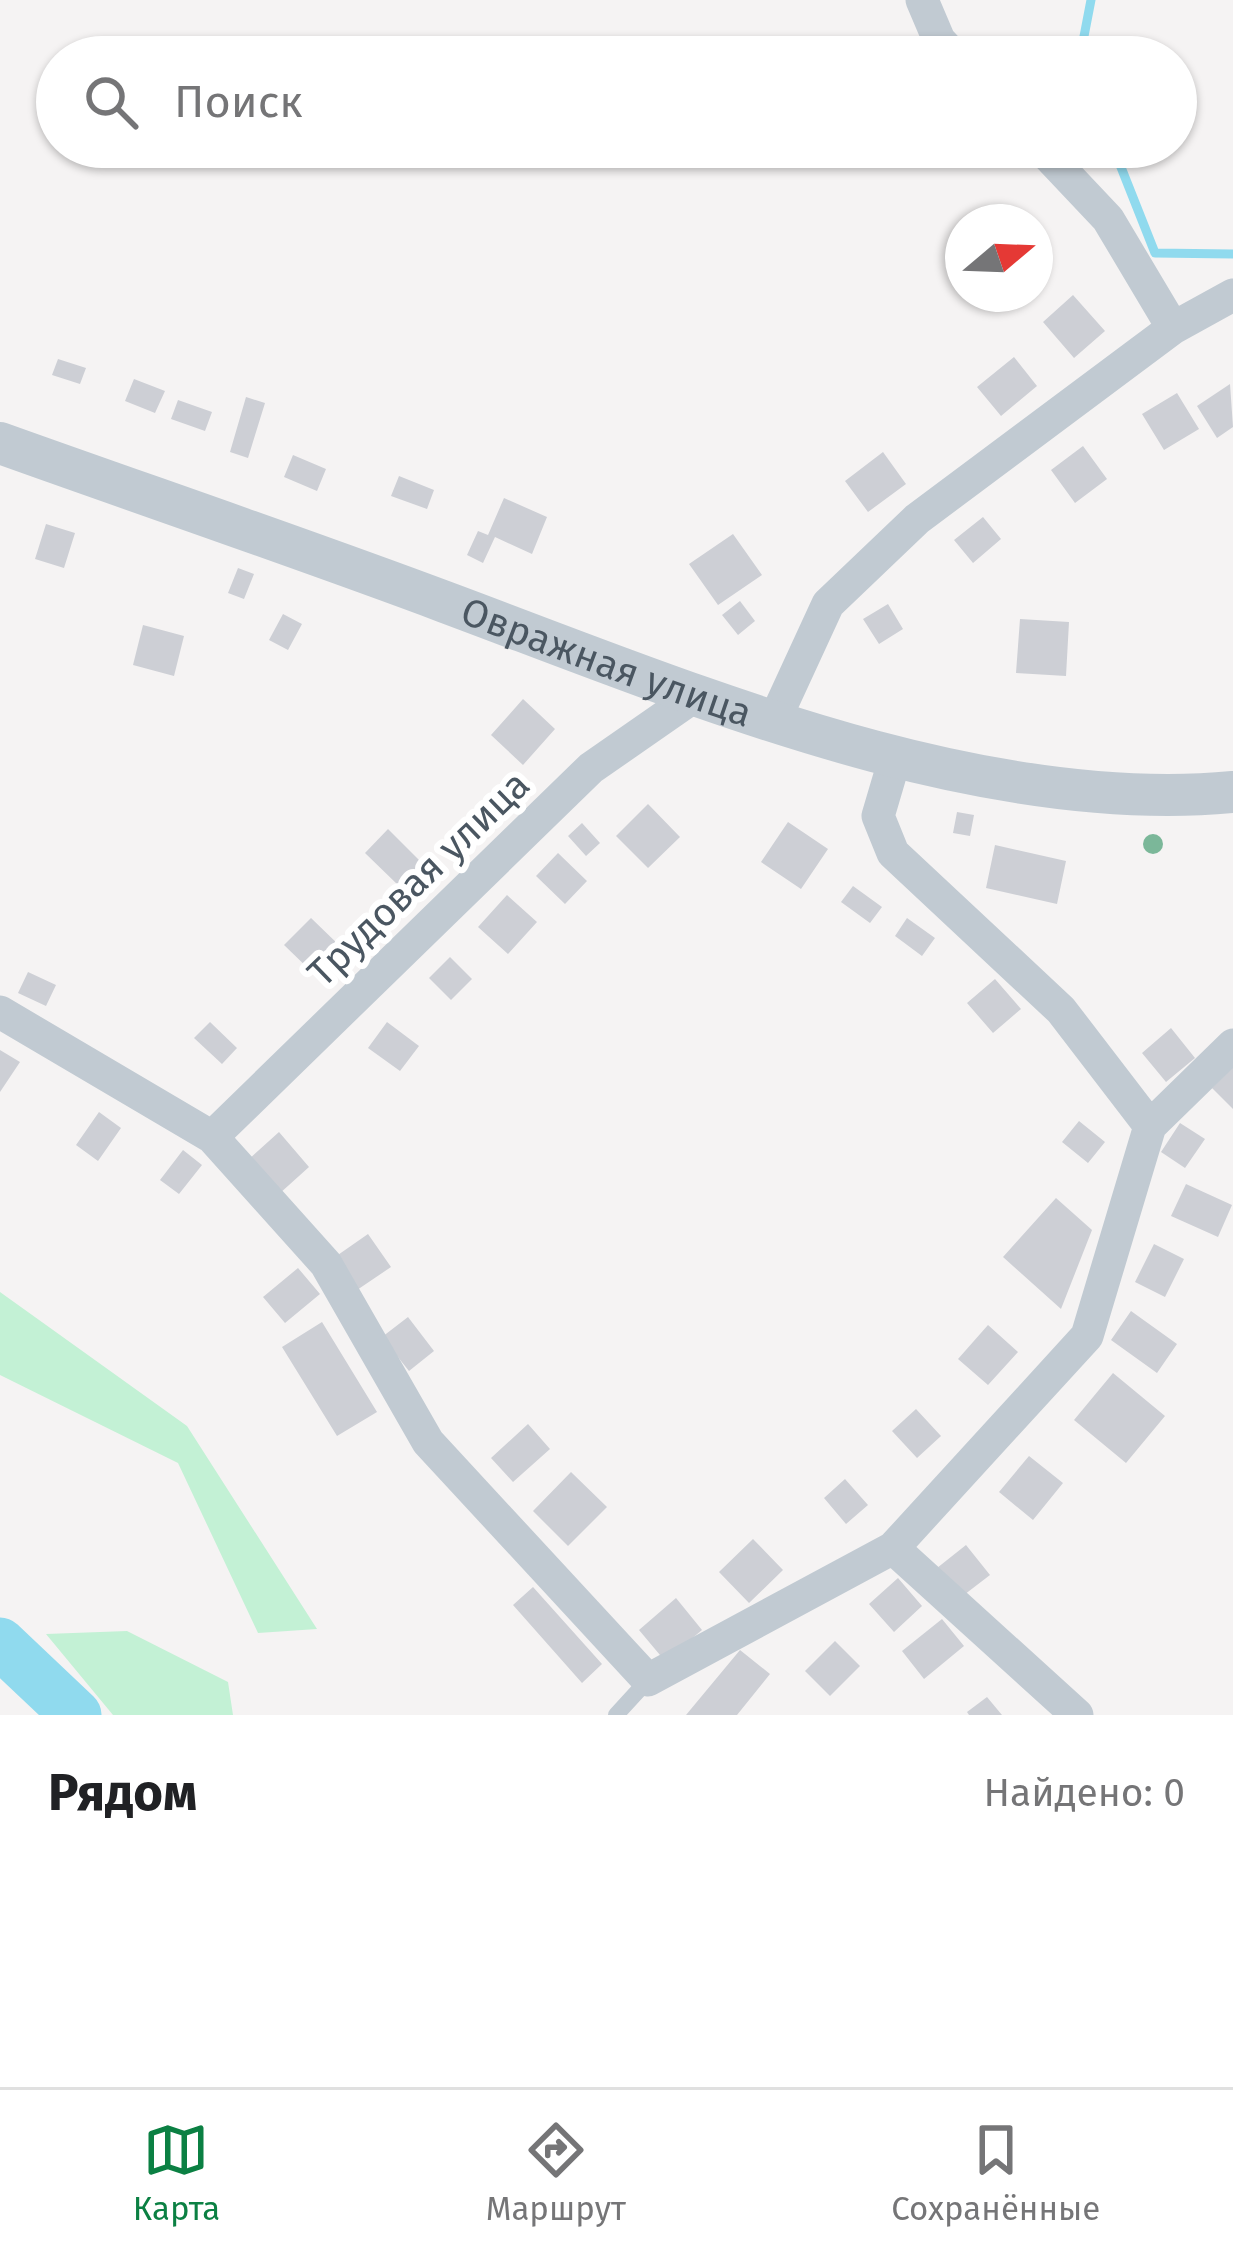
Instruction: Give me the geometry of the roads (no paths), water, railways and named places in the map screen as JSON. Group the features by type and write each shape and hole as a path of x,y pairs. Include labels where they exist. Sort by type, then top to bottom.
{"street":[{"path":"922,0 937,36"},
{"path":"1060,168 1108,219 1173,328"},
{"path":"775,718 829,604 917,519 1173,328 1233,295"},
{"name":"Овражная улица","path":"0,443 696,695 896,755 1049,788 1162,799 1233,792"},
{"name":"Трудовая улица","path":"212,1137 591,768 696,695"},
{"path":"896,755 878,816 893,853 1060,1010 1150,1126"},
{"path":"0,1012 212,1137 326,1264 428,1442 648,1680 892,1547 1087,1336 1150,1126 1233,1046"},
{"path":"892,1547 1077,1715"}],"lane":[{"path":"616,1715 648,1680"}],"waterway":[{"path":"1084,36 1091,0"},
{"path":"1121,168 1155,253 1233,254"},
{"path":"0,1643 76,1715"}]}
